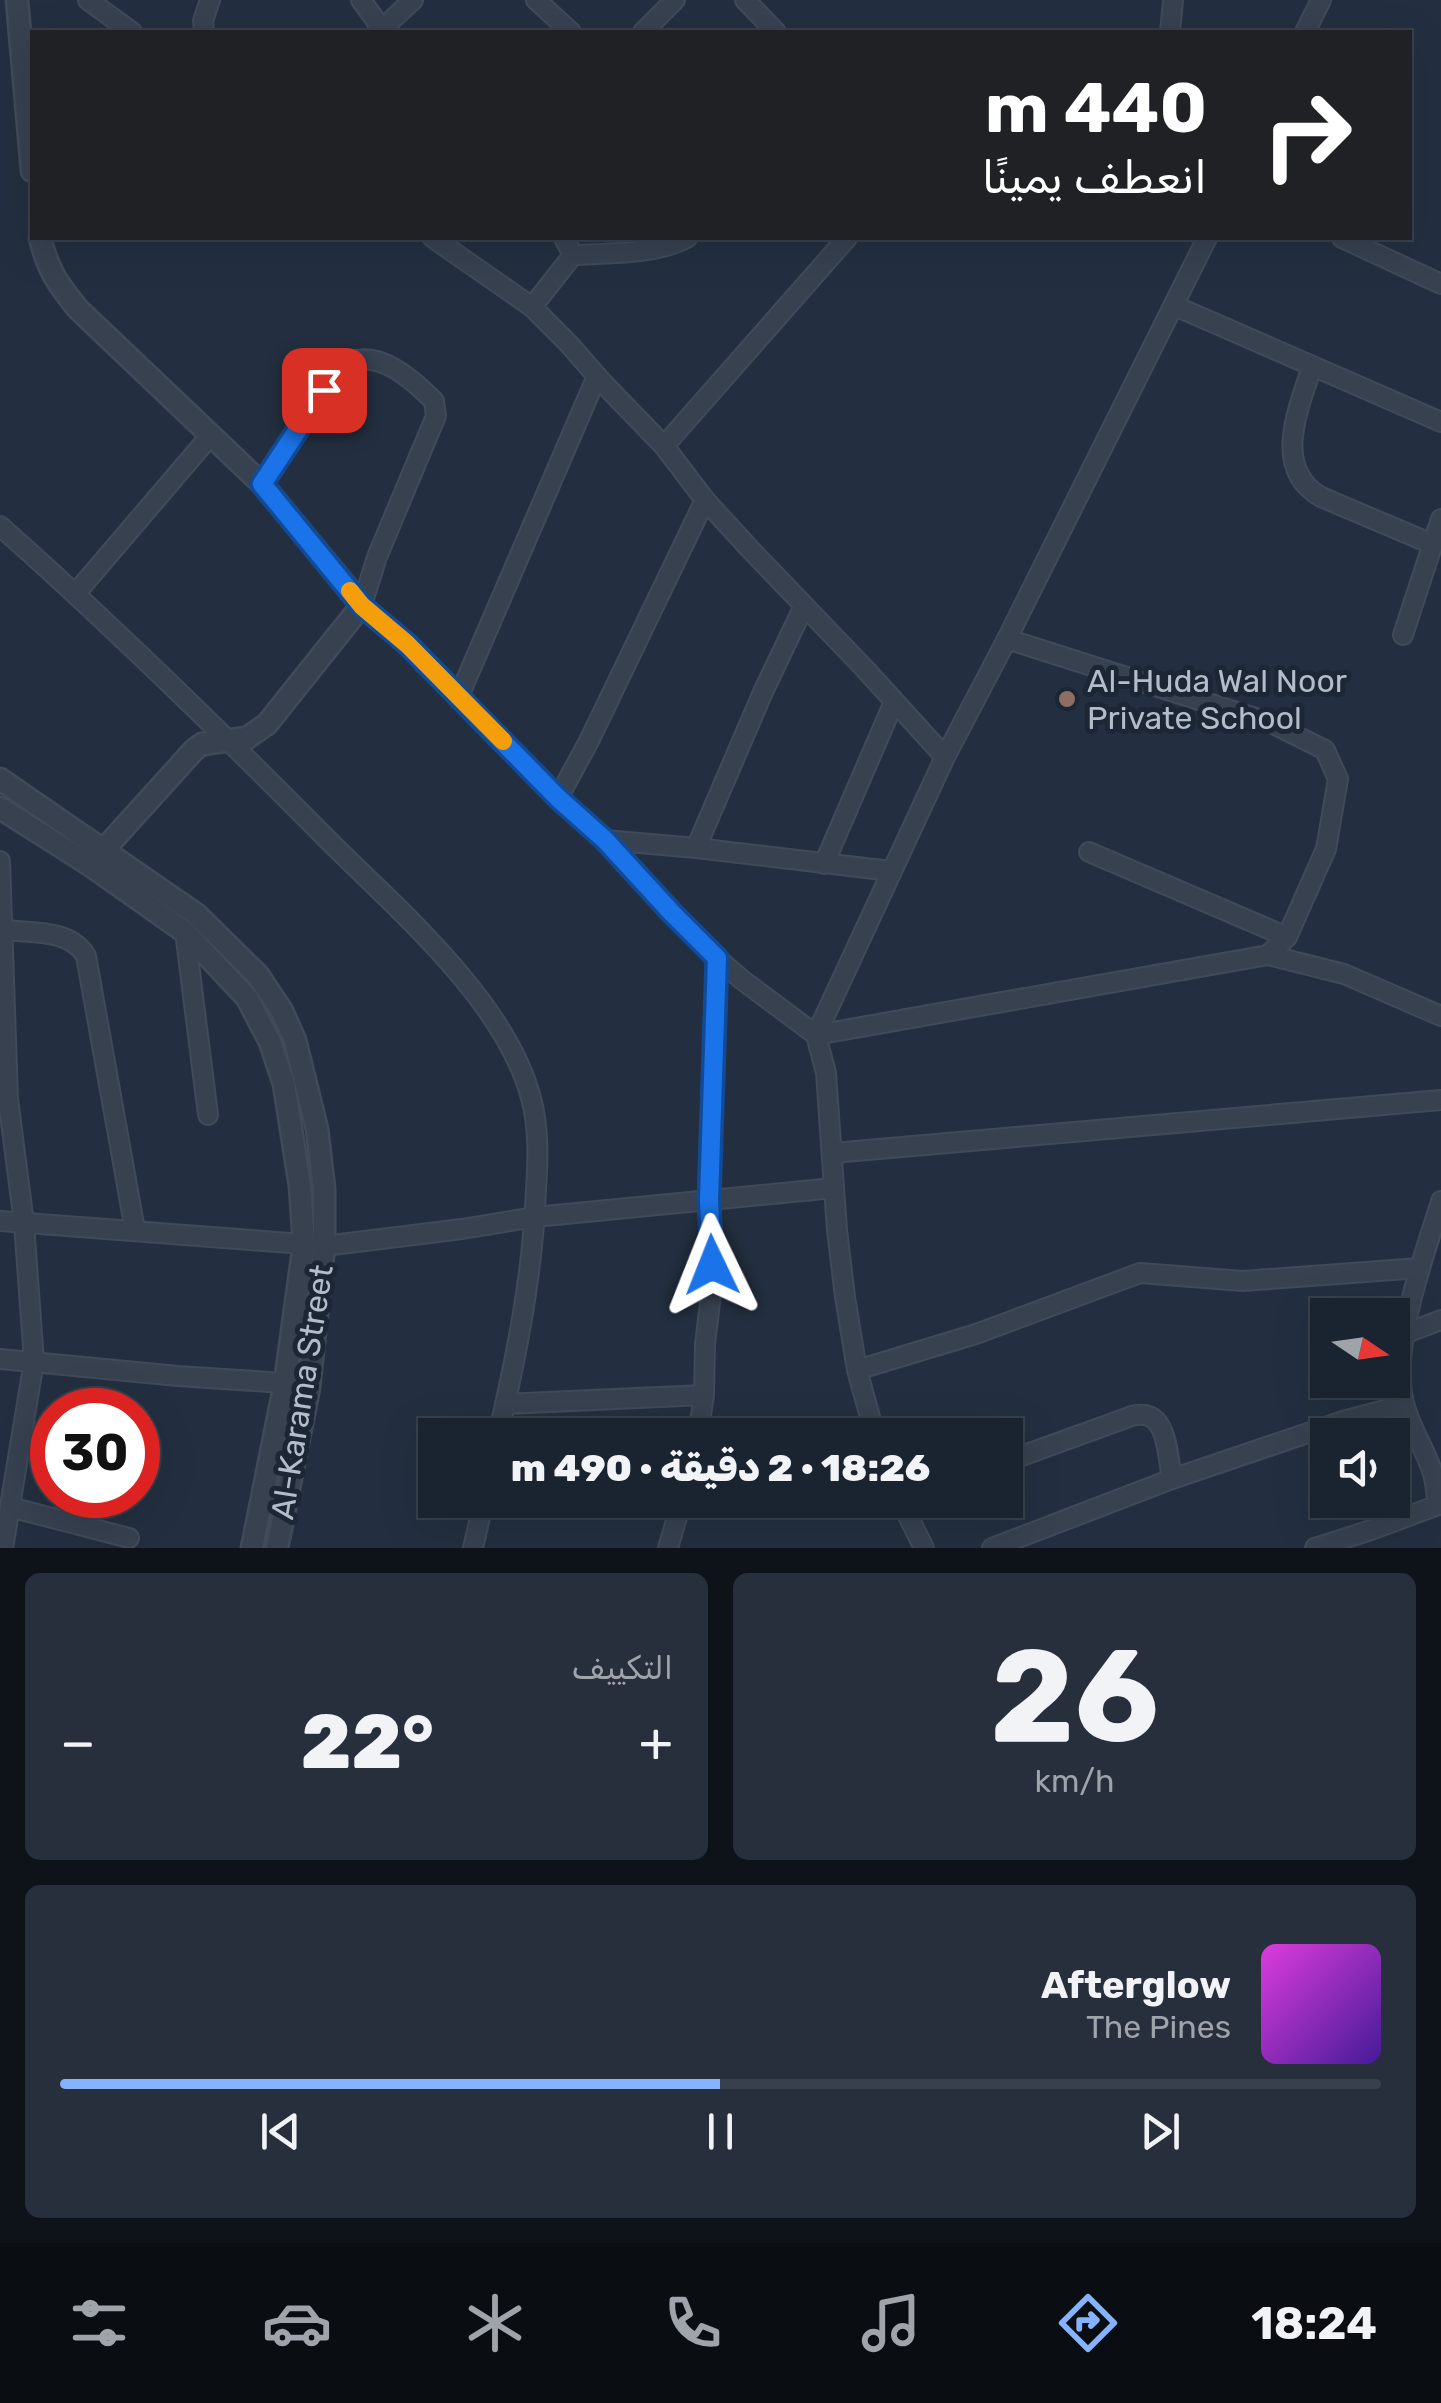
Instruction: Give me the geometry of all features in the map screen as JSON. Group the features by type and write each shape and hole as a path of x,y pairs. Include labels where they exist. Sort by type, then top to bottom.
{"street":[{"path":"16,0 30,150"},
{"path":"88,0 129,30"},
{"path":"204,30 210,0"},
{"path":"361,0 379,30"},
{"path":"381,30 413,0"},
{"path":"536,0 569,30"},
{"path":"645,30 675,0"},
{"path":"745,0 774,30"},
{"path":"1170,30 1173,0"},
{"path":"1306,30 1321,0"},
{"path":"40,240 46,264 78,309 262,484 362,606 407,644 558,798 605,840 717,958 816,1035 826,1073 845,1297 856,1370 869,1418"},
{"path":"436,240 532,308 664,446 705,500 945,757"},
{"path":"532,308 569,246 619,253 682,240"},
{"path":"664,446 845,240"},
{"path":"816,1035 945,757 1206,240"},
{"path":"1346,240 1441,284"},
{"path":"1174,306 1441,422"},
{"path":"97,857 194,750 202,744 248,738 267,724 362,606 377,557 436,416 434,401 399,371 378,361 352,359 337,370 262,484"},
{"path":"1312,367 1292,442 1294,468 1300,480 1321,497 1432,544"},
{"path":"459,696 597,376"},
{"path":"76,593 210,436"},
{"path":"558,798 705,500"},
{"path":"1403,634 1441,518"},
{"path":"0,526 232,741 466,981 489,1011 524,1074 532,1102 538,1164 533,1248 502,1418"},
{"path":"696,848 804,606"},
{"path":"1007,639 1271,723 1324,750 1338,779 1326,849 1286,937 1268,955"},
{"path":"824,864 894,702"},
{"name":"Al-Karama Street","path":"0,778 185,932 247,998 270,1042 284,1084 314,1245 309,1388 277,1548"},
{"name":"Al-Karama Street","path":"0,808 97,857 196,914 258,975 282,1011 295,1040 318,1129 324,1188 252,1548"},
{"path":"605,840 892,871"},
{"path":"1089,852 1286,937"},
{"path":"0,861 4,1099 24,1223 34,1361 3,1548"},
{"path":"4,930 62,937 74,941 86,956 135,1230"},
{"path":"185,932 208,1115"},
{"path":"816,1035 1268,955 1344,974 1441,1016"},
{"path":"701,1418 712,1286 709,1200 717,958"},
{"path":"833,1153 1441,1100"},
{"path":"0,1221 314,1245 412,1236 535,1217 834,1188"},
{"path":"1410,1309 1441,1201"},
{"path":"856,1370 976,1334 1140,1273 1242,1281 1420,1268"},
{"path":"1410,1332 1441,1320"},
{"path":"0,1359 285,1384"},
{"path":"506,1404 704,1395"},
{"path":"1315,1548 1440,1504 1433,1474 1403,1398"},
{"path":"992,1548 1172,1479 1343,1421 1404,1405"},
{"path":"1023,1455 1145,1414 1162,1426 1172,1479"},
{"path":"10,1507 129,1538"},
{"path":"473,1548 480,1518"},
{"path":"668,1548 677,1518"},
{"path":"909,1518 924,1548"}],"slow traffic":[{"path":"350,591 503,741"}],"place":[{"name":"Al-Huda Wal Noor Private School","path":"1067,699"}],"route":[{"path":"324,390 262,484 362,606 407,644 558,798 605,840 717,958 709,1200 712,1265"}]}
